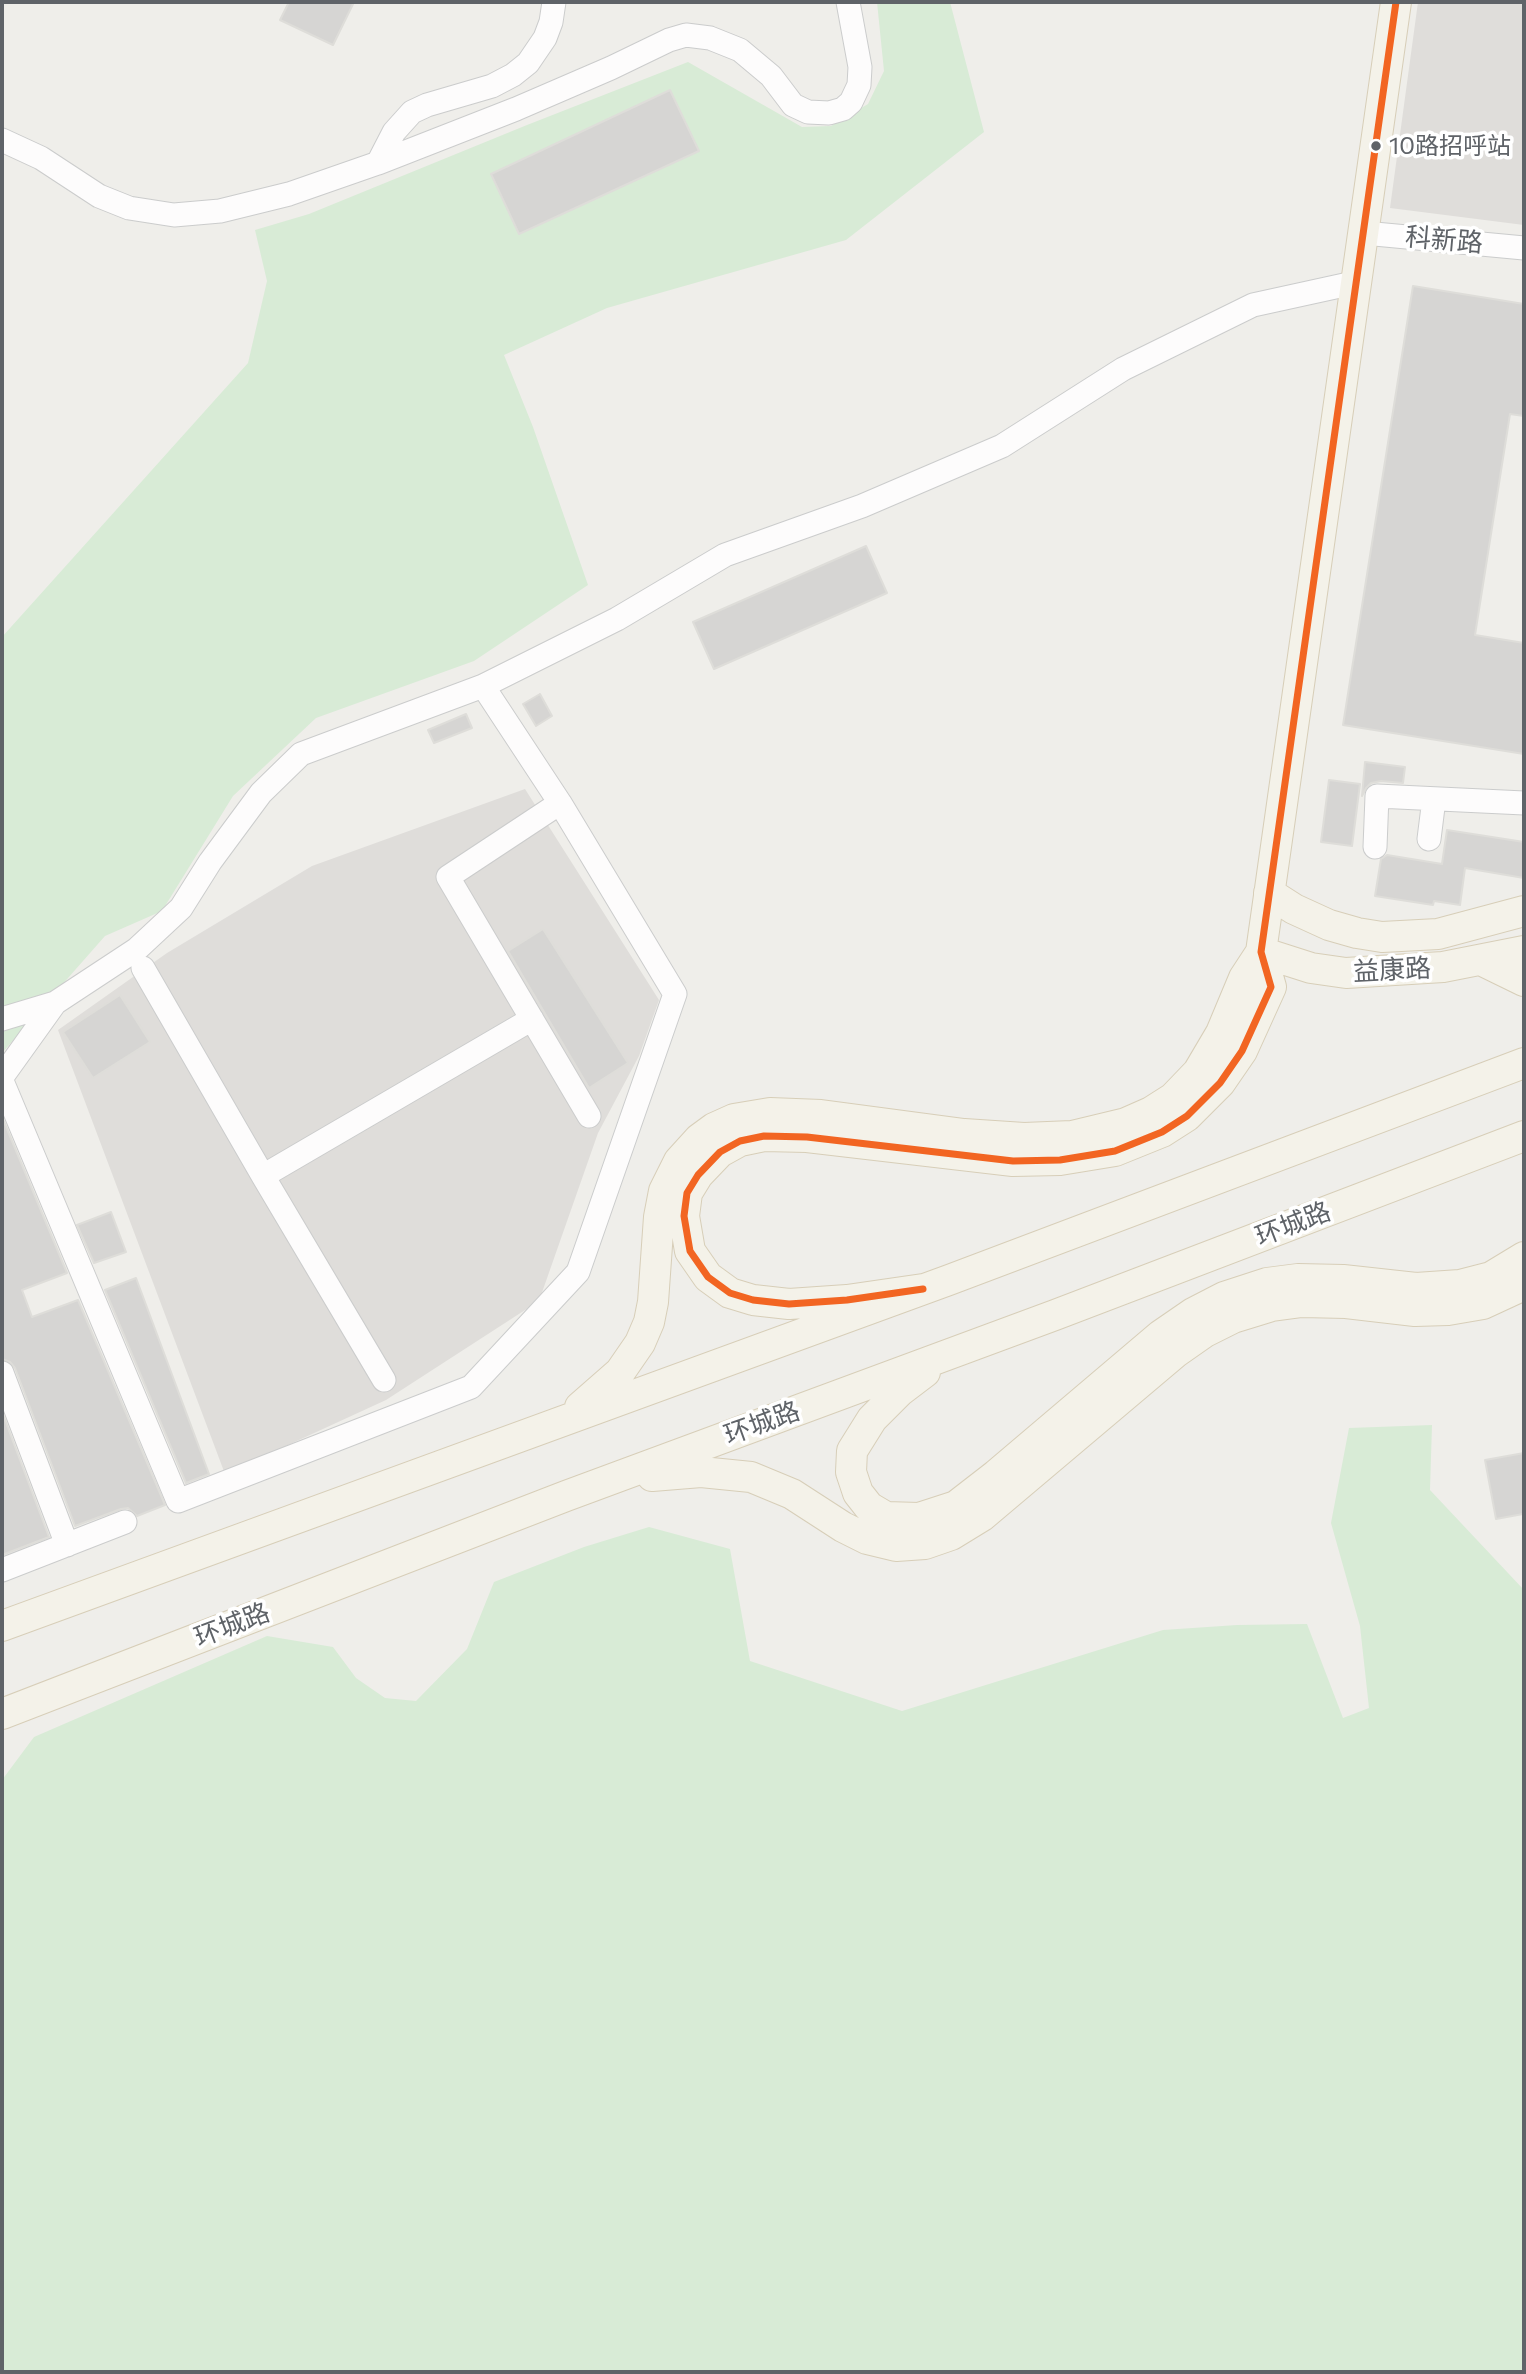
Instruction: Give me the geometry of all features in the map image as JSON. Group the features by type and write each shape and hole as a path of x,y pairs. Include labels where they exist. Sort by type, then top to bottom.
{"main road":[{"path":"936,1284 847,1300 789,1304 753,1300 730,1293 708,1278 690,1251 684,1224 687,1193 698,1175 720,1152 740,1141 764,1136 807,1137 1013,1160 1075,1158 1115,1151 1162,1132 1187,1116 1209,1095 1235,1063 1271,987 1261,952 1396,2"},
{"name":"益康路","path":"1269,893 1294,909 1329,925 1382,937 1438,934 1524,911"},
{"name":"益康路","path":"1261,952 1311,968 1346,973 1415,970 1483,961 1524,951"},
{"path":"551,1425 611,1381 640,1343 649,1322 653,1302 659,1217 664,1191 679,1161 699,1139 714,1128 743,1116 770,1112 821,1115 964,1134 1024,1138 1073,1136 1126,1123 1173,1098 1198,1072 1221,1033 1244,978 1261,952"},
{"path":"1483,961 1524,981"},
{"path":"2,1626 936,1284 1524,1063"},
{"name":"环城路","path":"2,1714 579,1491 1055,1315 1524,1136"},
{"path":"953,1353 917,1378 886,1405 862,1433 852,1451 850,1472 855,1488 865,1504 880,1515 896,1519 919,1518 956,1506 1161,1335 1193,1313 1224,1297 1267,1283 1298,1279 1343,1280 1416,1288 1460,1285 1491,1277 1524,1257"},
{"path":"579,1491 672,1473 739,1475 761,1480 781,1489 867,1539 896,1546 925,1544 951,1535 982,1516 1175,1353 1205,1332 1233,1318 1272,1306 1302,1302 1346,1303 1415,1311 1448,1310 1483,1304 1524,1285"}],"street":[{"path":"379,163 394,132 412,112 492,86 528,63 545,38 554,2"},
{"path":"2,140 41,158 111,202 142,212 164,215 204,214 289,194 379,163 516,109 669,40 686,35 710,37 740,50 771,76 789,102 799,109 818,114 837,111 854,99 860,80 857,43 848,2"},
{"name":"科新路","path":"1364,233 1524,247"},
{"path":"2,1019 55,1003 137,949 181,908 210,862 261,793 301,754 483,686 617,619 725,555 862,506 1002,446 1123,369 1253,305 1358,282"},
{"path":"55,1003 2,1079 178,1501 471,1387 578,1272 675,994 560,803 483,686"},
{"path":"1375,847 1377,796 1524,803"},
{"path":"1429,839 1434,799"},
{"path":"560,803 447,877 589,1116"},
{"path":"143,968 384,1380"},
{"path":"263,1176 532,1019"},
{"path":"2,1373 67,1545"},
{"path":"2,1570 125,1522"}],"shaded area":[{"path":"1418,2 1524,2 1524,225 1390,208"},
{"path":"525,789 659,1000 639,1056 598,1133 539,1301 386,1400 225,1474 58,1030 167,953 312,866"}],"green space":[{"path":"877,2 950,2 984,132 846,240 607,308 504,355 533,427 588,585 474,661 316,718 233,796 162,911 105,936 2,1053 2,637 248,363 267,281 255,230 309,214 688,62 802,127 831,126 868,104 884,71"},
{"path":"1432,1425 1430,1490 1524,1590 1524,2372 2,2372 2,1780 34,1737 267,1636 333,1647 356,1678 385,1698 416,1701 467,1649 494,1582 584,1547 649,1527 730,1549 750,1661 902,1711 1163,1630 1307,1624 1343,1718 1369,1708 1360,1626 1331,1523 1349,1428"}],"building":[{"path":"289,2 354,2 333,45 280,20"},
{"path":"670,90 699,151 519,234 491,174"},
{"path":"1413,286 1524,304 1524,416 1510,414 1475,635 1524,643 1524,754 1343,725"},
{"path":"866,546 887,593 714,669 693,622"},
{"path":"540,694 552,716 536,726 523,704"},
{"path":"466,714 472,728 434,743 428,730"},
{"path":"1365,762 1405,767 1403,783 1371,783 1362,796"},
{"path":"1329,780 1360,784 1352,846 1321,842"},
{"path":"1447,830 1524,842 1524,878 1465,868 1460,905 1434,901 1433,905 1375,896 1381,859 1387,855 1442,864"},
{"path":"543,929 628,1063 589,1088 508,951"},
{"path":"120,995 150,1042 93,1078 63,1032"},
{"path":"2,1117 67,1273 22,1290 32,1317 78,1300 165,1505 137,1516 128,1508 121,1509 75,1526 15,1368 2,1359"},
{"path":"111,1212 126,1252 94,1263 77,1225"},
{"path":"136,1278 209,1474 186,1483 105,1290"},
{"path":"2,1412 49,1537 2,1555"},
{"path":"1524,1453 1523,1514 1496,1519 1485,1460"}],"transit line":[{"path":"923,1289 847,1300 789,1304 753,1300 730,1293 708,1277 690,1251 684,1216 687,1193 698,1175 720,1152 740,1141 764,1136 807,1137 1013,1161 1060,1160 1115,1151 1162,1132 1187,1116 1220,1083 1242,1051 1271,987 1261,952 1396,2"}],"place":[{"name":"10路招呼站","path":"1376,146"}]}
